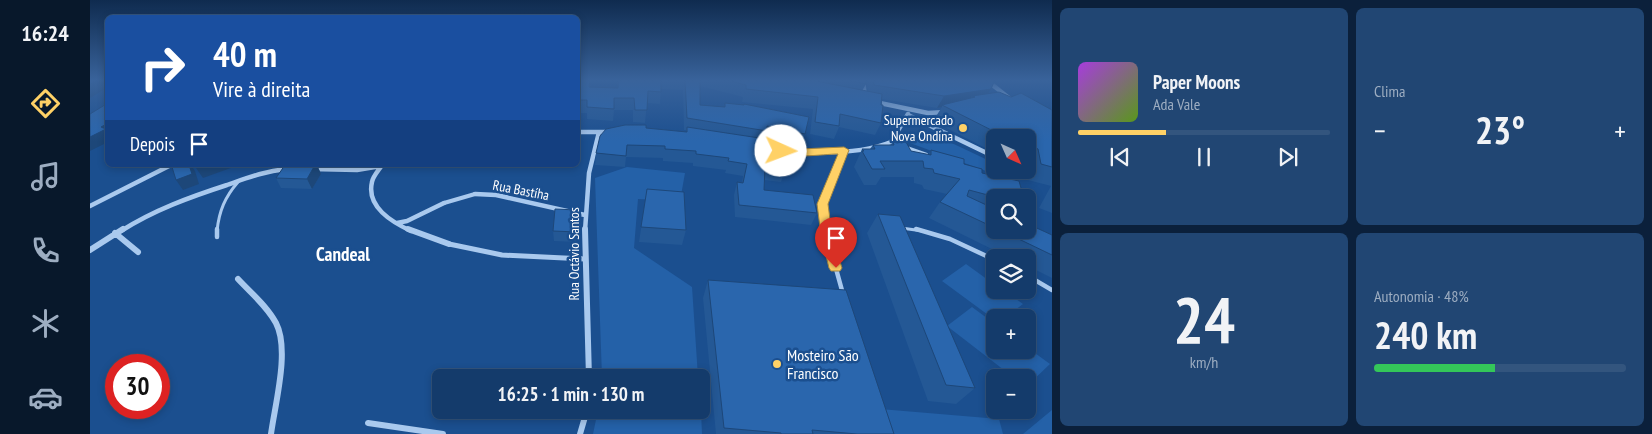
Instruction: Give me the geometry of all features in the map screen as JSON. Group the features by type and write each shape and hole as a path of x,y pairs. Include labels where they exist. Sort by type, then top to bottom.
{"street":[{"path":"866,100 928,113 949,111"},
{"path":"1003,102 1011,100"},
{"path":"1012,100 1019,104"},
{"path":"758,147 800,152 883,146 891,142 908,116 908,109"},
{"path":"908,116 986,153"},
{"path":"580,132 617,132"},
{"name":"Rua Octávio Santos","path":"589,369 585,215 589,173 599,132"},
{"path":"891,142 935,159"},
{"path":"90,206 167,167"},
{"path":"302,169 357,170 376,167"},
{"path":"381,167 372,182 369,195 374,206 397,223 412,231 449,244 502,256 585,260"},
{"path":"90,250 140,219 181,200 268,172 292,169"},
{"name":"Rua Bastíha","path":"397,223 407,221 444,203 475,194 496,195 585,215"},
{"path":"116,233 138,252"},
{"path":"238,279 272,317 279,330 280,354 270,434"},
{"path":"580,434 584,419"},
{"path":"368,422 443,434"}],"lane":[{"path":"844,150 823,204 826,235 845,300"},
{"path":"218,238 219,212 223,201 238,182"},
{"path":"892,228 914,228 933,232 953,239 986,256"},
{"path":"1036,281 1052,290"}],"shaded area":[{"path":"922,129 986,159 986,171 910,143"},
{"path":"627,167 685,173 680,201 638,199 634,248 692,287 697,369 602,369 595,178"},
{"path":"966,264 986,278 986,299 1016,299 1023,304 1016,309 986,309 986,313 942,281"},
{"path":"972,307 986,317 986,356 947,326"},
{"path":"1036,354 1050,364 1036,377 1036,369 1003,369 990,359 1036,359"},
{"path":"880,409 999,419 1003,434 889,434"},
{"path":"1052,410 1052,434 1023,434"},
{"path":"596,419 701,419 702,434 593,434"}],"building":[{"path":"587,100 614,100 614,109 587,107"},
{"path":"634,100 648,100 647,110 635,110"},
{"path":"686,100 700,100 700,105 725,107 725,103 744,104 809,117 805,134 767,126 767,131 687,118"},
{"path":"818,100 881,100 881,105 883,105 881,123 840,114 839,126 815,122"},
{"path":"962,100 1034,100 1052,110 1052,167 1041,164 1038,149 1036,148 1036,129 989,129 942,105"},
{"path":"105,105 105,125 101,127 105,130 90,137 90,114"},
{"path":"625,125 646,125 646,128 687,132 687,127 766,139 765,152 784,155 785,170 765,167 764,190 813,195 817,213 739,205 737,182 743,183 747,164 728,161 729,158 696,154 696,151 665,149 665,146 627,145 626,156 596,153 600,136 606,129"},
{"path":"893,142 906,142 911,151 931,155 931,150 964,159 964,164 982,169 982,173 986,174 986,179 1019,181 1021,189 986,189 986,195 969,190 967,196 986,205 986,224 940,202 960,179 934,173 933,169 924,168 923,161 880,161 885,169 872,169 862,151 864,151 862,149 875,149 873,145 894,145"},
{"path":"172,167 190,167 192,174 176,180"},
{"path":"284,167 314,167 307,179 276,178"},
{"path":"647,189 684,192 686,230 641,227"},
{"path":"555,209 577,210 577,232 553,231"},
{"path":"878,214 900,216 975,388 946,385"},
{"path":"1036,228 1052,235 1052,255 1019,239 1036,239"},
{"path":"708,280 846,290 894,434 857,434 812,430 813,434 781,434 724,428"}],"place":[{"name":"Supermercado Nova Ondina","path":"963,128"},
{"name":"Mosteiro São Francisco","path":"777,364"}],"district":[{"name":"Candeal","path":"343,254"}],"route":[{"path":"781,151 817,152 844,150 823,204 826,235 836,268"}]}
